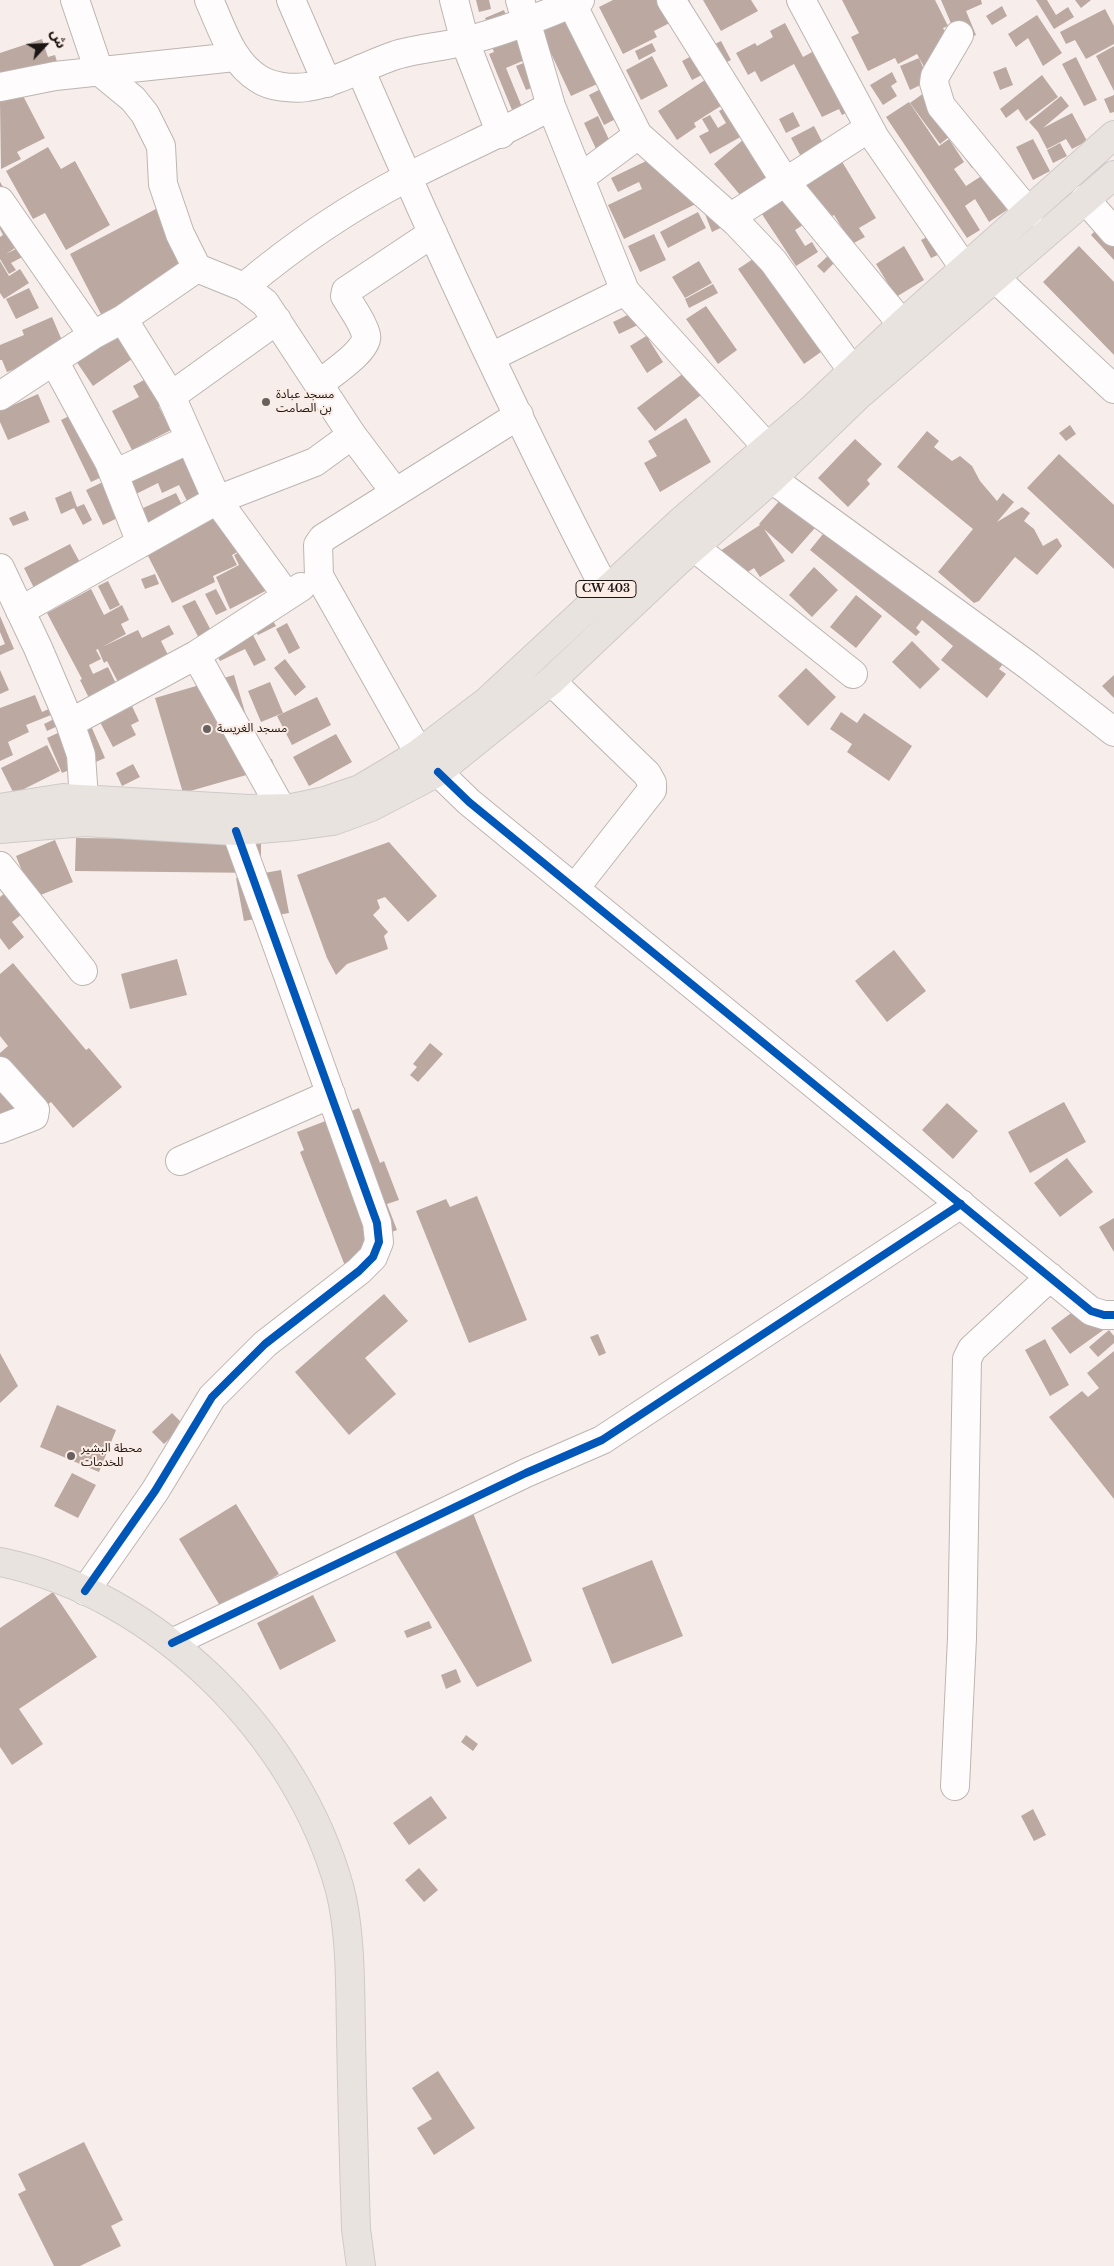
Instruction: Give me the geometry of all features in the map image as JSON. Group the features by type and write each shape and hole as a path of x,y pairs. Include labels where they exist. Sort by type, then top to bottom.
{"main road":[{"name":"CW 403","path":"0,808 43,800 84,799 281,808 325,801 360,789 419,754 486,702 679,523 812,409 902,324 1114,135"},
{"name":"CW 403","path":"0,829 85,822 236,831 333,821 371,807 438,772 551,681 694,547 772,479 858,396 1114,175"},
{"path":"0,1562 55,1579 85,1591 133,1617 172,1644 210,1676 250,1721 283,1766 305,1803 340,1891 350,1960 356,2229 361,2266"}],"street":[{"path":"75,0 99,71 133,99 144,114 161,146 162,184 180,234 197,268 244,287 265,303 352,435 395,492"},
{"path":"209,0 235,57 260,80 284,87 304,88 327,83 414,50 465,42 524,11 576,2 638,135 731,217 773,261 852,370"},
{"path":"290,0 327,83"},
{"path":"454,0 465,42 501,134"},
{"path":"671,0 786,183 902,324"},
{"path":"801,0 869,128 965,269"},
{"path":"524,11 550,106 626,291 768,448"},
{"path":"959,35 935,76 936,93 942,106 1029,212"},
{"path":"0,87 34,78 235,57"},
{"path":"360,69 407,178 491,356 606,590"},
{"path":"244,287 281,256 308,237 407,178 501,134 550,106"},
{"path":"731,217 869,128"},
{"path":"580,178 638,135"},
{"path":"1085,199 1114,232"},
{"path":"0,201 93,335"},
{"path":"319,384 360,351 366,343 366,335 345,296 346,291 433,233"},
{"path":"0,396 93,335 123,318 197,268"},
{"path":"994,277 1114,389"},
{"path":"491,356 626,291"},
{"path":"123,318 171,396 217,500 287,596"},
{"path":"171,396 278,320"},
{"path":"54,361 114,474 141,543"},
{"path":"419,754 319,576 318,545 323,538 519,415"},
{"path":"20,611 217,500 315,462 352,435"},
{"path":"114,474 190,439"},
{"path":"772,479 1029,666 1114,732"},
{"path":"694,547 853,674"},
{"path":"0,568 38,648 70,724 81,755 84,799"},
{"path":"70,724 196,655 319,576"},
{"path":"196,655 281,808"},
{"path":"551,681 647,774 652,782 652,790 574,888"},
{"path":"438,772 469,802 1091,1311 1104,1315 1114,1315"},
{"path":"85,1591 155,1491 212,1397 265,1344 359,1271 373,1257 379,1242 377,1222 236,831"},
{"path":"0,866 83,972"},
{"path":"0,1071 35,1110 34,1116 0,1129"},
{"path":"180,1161 330,1094"},
{"path":"172,1644 526,1473 602,1440 961,1204"},
{"path":"955,1786 962,1638 968,1358 972,1349 1050,1277"}],"building":[{"path":"476,0 489,0 491,9 479,12"},
{"path":"613,0 689,0 705,31 687,14 654,31 657,37 623,54 599,7"},
{"path":"703,0 751,0 758,11 721,31"},
{"path":"842,0 935,0 948,26 943,28 957,56 929,76 917,54 898,64 895,58 868,71 851,37 859,33"},
{"path":"941,0 981,0 982,4 966,11 976,35 959,42"},
{"path":"1036,0 1047,0 1056,15 1068,7 1074,17 1054,29"},
{"path":"1075,0 1091,0 1081,8"},
{"path":"1002,6 1007,16 992,25 986,16"},
{"path":"1105,9 1114,26 1114,44 1086,59 1075,40 1066,44 1060,32"},
{"path":"504,10 508,21 490,28 485,18"},
{"path":"577,13 619,74 571,96 540,30"},
{"path":"1037,15 1062,53 1043,66 1028,38 1016,47 1008,34"},
{"path":"785,23 803,57 825,45 869,100 842,115 839,109 822,117 794,64 761,82 755,71 748,75 736,53 755,43 757,46 773,37 770,31"},
{"path":"527,26 539,54 506,68 522,107 512,110 489,54 494,52 490,42"},
{"path":"42,39 48,57 55,55 59,69 0,88 0,53"},
{"path":"721,41 731,60 692,80 682,61"},
{"path":"652,43 656,51 639,60 635,51"},
{"path":"1114,46 1114,91 1096,56"},
{"path":"652,56 668,86 641,100 626,70"},
{"path":"1076,57 1097,100 1084,106 1062,64"},
{"path":"536,58 534,87 526,90 516,66"},
{"path":"919,58 929,81 910,90 900,66"},
{"path":"1006,67 1013,85 1000,90 993,72"},
{"path":"892,72 897,82 891,86 897,96 883,105 870,85"},
{"path":"1042,75 1058,97 1026,121 1018,109 1006,118 1000,109"},
{"path":"711,76 727,102 694,123 696,127 677,140 658,111"},
{"path":"624,77 639,107 604,125 589,95"},
{"path":"935,85 988,157 972,168 949,137 940,144 910,103"},
{"path":"20,90 45,138 17,152 21,159 1,169 0,101"},
{"path":"1114,95 1114,112 1110,113 1104,99"},
{"path":"1061,96 1069,106 1043,128 1072,113 1087,141 1072,149 1066,139 1047,149 1038,132 1029,122"},
{"path":"909,102 939,146 949,139 964,162 954,169 966,186 983,175 1007,210 989,222 975,199 965,206 980,230 967,238 886,117"},
{"path":"728,106 744,135 710,154 699,136 709,131 702,119 710,115 718,128 726,123 719,111"},
{"path":"793,112 800,126 786,133 779,119"},
{"path":"598,116 611,144 597,151 584,123"},
{"path":"814,126 829,155 806,166 791,138"},
{"path":"749,135 781,172 746,202 714,164"},
{"path":"1033,139 1050,171 1033,180 1016,147"},
{"path":"1060,143 1067,156 1053,163 1047,150"},
{"path":"48,147 61,169 75,161 110,225 66,250 45,213 33,219 6,171"},
{"path":"669,150 704,200 624,239 608,205 642,189 639,182 618,192 611,178"},
{"path":"838,155 876,218 859,228 865,237 852,244 834,215 827,219 802,177"},
{"path":"800,181 811,220 795,230 805,246 812,242 818,252 796,266 758,208"},
{"path":"0,182 33,236 6,254 39,237 28,254 11,263 16,270 9,274 0,259 0,237 3,235 0,229"},
{"path":"173,200 187,271 102,316 70,254"},
{"path":"721,207 729,224 712,232 705,214"},
{"path":"698,212 706,228 668,248 660,232"},
{"path":"1108,218 1114,224 1114,260 1091,235"},
{"path":"935,233 944,252 931,258 921,240"},
{"path":"654,234 666,260 640,272 628,246"},
{"path":"904,246 924,280 896,297 876,264"},
{"path":"1079,246 1114,282 1114,355 1043,282"},
{"path":"762,253 828,347 804,364 738,269"},
{"path":"830,254 836,261 824,273 817,266"},
{"path":"0,261 9,276 20,269 29,283 4,299 0,293"},
{"path":"699,261 712,283 685,298 672,277"},
{"path":"713,284 718,293 689,308 685,299"},
{"path":"29,288 39,308 16,319 6,299"},
{"path":"706,306 737,350 718,364 686,319"},
{"path":"636,311 642,323 619,334 613,322"},
{"path":"52,317 64,345 38,360 7,372 2,360 0,360 0,345 24,335 22,330"},
{"path":"669,322 660,334 649,340 663,362 647,373 630,346"},
{"path":"128,326 145,350 93,386 76,361"},
{"path":"697,363 711,382 698,392 701,395 655,431 637,408"},
{"path":"164,369 178,396 159,407 171,430 132,450 112,411 139,397 133,386"},
{"path":"38,394 50,422 8,440 0,422 0,411"},
{"path":"88,407 123,467 91,482 61,420"},
{"path":"686,418 711,462 660,492 644,463 657,456 648,441"},
{"path":"1070,425 1076,434 1066,441 1059,433"},
{"path":"927,431 939,441 934,447 952,461 960,456 972,466 980,481 997,501 1003,493 1014,502 997,522 1022,507 1030,513 1024,521 1034,529 1043,546 1057,538 1062,546 1037,575 1015,557 979,601 974,603 938,572 973,529 897,467"},
{"path":"855,439 882,464 867,480 870,484 848,507 818,478"},
{"path":"179,446 202,494 187,501 179,485 162,493 158,483 134,495 141,509 176,493 183,507 138,529 130,512 103,525 86,490"},
{"path":"1059,454 1114,505 1114,569 1027,488"},
{"path":"796,482 829,512 792,554 764,529 785,561 760,577 754,568 738,578 720,551 760,525"},
{"path":"71,491 77,507 84,504 92,520 83,525 74,508 61,514 55,498"},
{"path":"224,504 249,546 232,555 237,565 213,576 215,582 172,603 144,548"},
{"path":"25,511 29,520 13,526 9,518"},
{"path":"836,518 1006,660 999,669 1006,674 987,698 941,660 953,646 922,620 916,628 920,632 916,636 810,550"},
{"path":"259,542 281,583 230,609 216,577 239,565 234,555"},
{"path":"70,544 84,570 37,594 24,568"},
{"path":"814,567 838,590 812,617 789,595"},
{"path":"155,574 159,584 145,589 141,579"},
{"path":"108,581 120,605 110,610 98,586"},
{"path":"91,589 104,615 122,605 129,620 121,624 126,634 102,647 138,630 142,638 169,625 174,634 161,641 174,667 118,682 107,661 104,663 98,649 96,650 101,659 89,665 93,674 108,667 122,696 95,710 80,680 82,679 47,613"},
{"path":"216,589 227,610 216,615 205,594"},
{"path":"856,595 882,616 856,648 830,627"},
{"path":"195,600 215,638 202,644 182,606"},
{"path":"0,616 14,649 0,655 0,646 5,644 0,632"},
{"path":"271,617 276,626 258,635 253,626"},
{"path":"287,623 300,648 289,654 276,629"},
{"path":"253,635 266,660 254,666 245,649 220,661 213,649 241,642"},
{"path":"912,641 940,669 920,689 892,662"},
{"path":"285,659 306,687 295,696 274,668"},
{"path":"806,668 836,697 808,726 778,696"},
{"path":"0,670 9,690 0,694"},
{"name":"مسجد الغريسة","path":"234,675 260,763 272,759 280,786 257,772 183,793 155,698"},
{"path":"1114,675 1114,698 1102,686"},
{"path":"270,682 283,713 261,722 248,691"},
{"path":"35,695 42,712 58,705 61,711 26,725 29,732 8,742 13,755 0,761 0,708"},
{"path":"317,697 331,725 292,745 277,716"},
{"path":"132,706 139,721 131,725 136,735 113,747 100,722"},
{"path":"841,712 857,723 864,713 912,746 889,781 847,752 852,744 830,729"},
{"path":"58,717 62,724 47,731 44,724"},
{"path":"88,719 105,758 82,768 81,765 62,773 47,738"},
{"path":"336,734 352,762 309,786 293,757"},
{"path":"47,745 60,771 14,794 1,768"},
{"path":"133,764 140,777 122,786 116,773"},
{"path":"76,838 261,840 261,873 75,871"},
{"path":"55,840 73,882 33,898 16,856"},
{"path":"389,842 437,896 408,922 385,897 377,900 380,908 373,915 388,932 384,936 388,949 347,964 336,975 327,958 297,875"},
{"path":"281,870 289,913 244,921 236,878"},
{"path":"10,889 27,910 12,922 24,937 9,950 0,938 0,897"},
{"path":"894,950 926,991 887,1022 855,981"},
{"path":"177,959 187,995 130,1009 121,974"},
{"path":"13,963 86,1050 89,1048 122,1087 73,1128 51,1102 25,1123 0,1124 0,1053 8,1046 0,1036 0,974"},
{"path":"430,1043 443,1054 418,1082 410,1075 417,1067 413,1064"},
{"path":"1064,1102 1086,1142 1030,1173 1008,1132"},
{"path":"947,1103 978,1131 953,1159 922,1130"},
{"path":"359,1108 380,1163 384,1161 399,1200 387,1204 397,1230 363,1243 374,1272 351,1281 300,1152 304,1150 297,1132"},
{"path":"1067,1158 1093,1192 1060,1217 1034,1183"},
{"path":"477,1196 527,1320 469,1343 416,1211 446,1199 450,1207"},
{"path":"1114,1218 1114,1252 1099,1227"},
{"path":"384,1294 408,1321 365,1358 396,1394 349,1435 295,1372"},
{"path":"1086,1302 1106,1328 1070,1354 1051,1328"},
{"path":"1109,1330 1114,1336 1114,1343 1098,1357 1089,1347"},
{"path":"598,1334 606,1353 599,1356 590,1337"},
{"path":"1045,1339 1069,1385 1050,1396 1025,1350"},
{"path":"1114,1351 1114,1499 1049,1417 1082,1391 1088,1397 1099,1388 1087,1373"},
{"path":"0,1353 18,1386 0,1403"},
{"path":"57,1405 116,1430 99,1472 40,1447"},
{"path":"172,1413 184,1425 164,1444 152,1432"},
{"path":"72,1473 96,1485 78,1518 54,1506"},
{"path":"236,1504 279,1574 222,1609 179,1539"},
{"path":"471,1508 532,1661 477,1687 388,1540"},
{"path":"652,1560 683,1636 612,1664 582,1588"},
{"path":"53,1592 97,1657 19,1709 43,1744 12,1765 0,1747 0,1628"},
{"path":"313,1595 336,1641 280,1670 257,1623"},
{"path":"429,1621 432,1628 407,1638 404,1631"},
{"path":"456,1669 461,1682 446,1689 441,1675"},
{"path":"466,1735 478,1744 473,1751 461,1742"},
{"path":"431,1796 447,1818 409,1845 393,1823"},
{"path":"1033,1809 1046,1835 1034,1841 1021,1816"},
{"path":"419,1868 438,1890 424,1902 405,1880"},
{"path":"438,2071 475,2128 434,2155 417,2128 432,2119 412,2088"},
{"path":"84,2142 123,2220 111,2226 121,2246 80,2266 54,2266 18,2194 26,2190 18,2174"}],"cycle path":[{"path":"438,772 469,802 1091,1311 1104,1315 1114,1315"},
{"path":"85,1591 155,1491 212,1397 265,1344 359,1271 373,1257 379,1242 377,1223 236,831"},
{"path":"172,1643 526,1473 602,1440 961,1204"}],"place":[{"name":"مسجد عبادة بن الصامت","path":"266,402"},
{"name":"مسجد الغريسة","path":"207,729"},
{"name":"محطة البشير للخدمات","path":"71,1456"}]}
